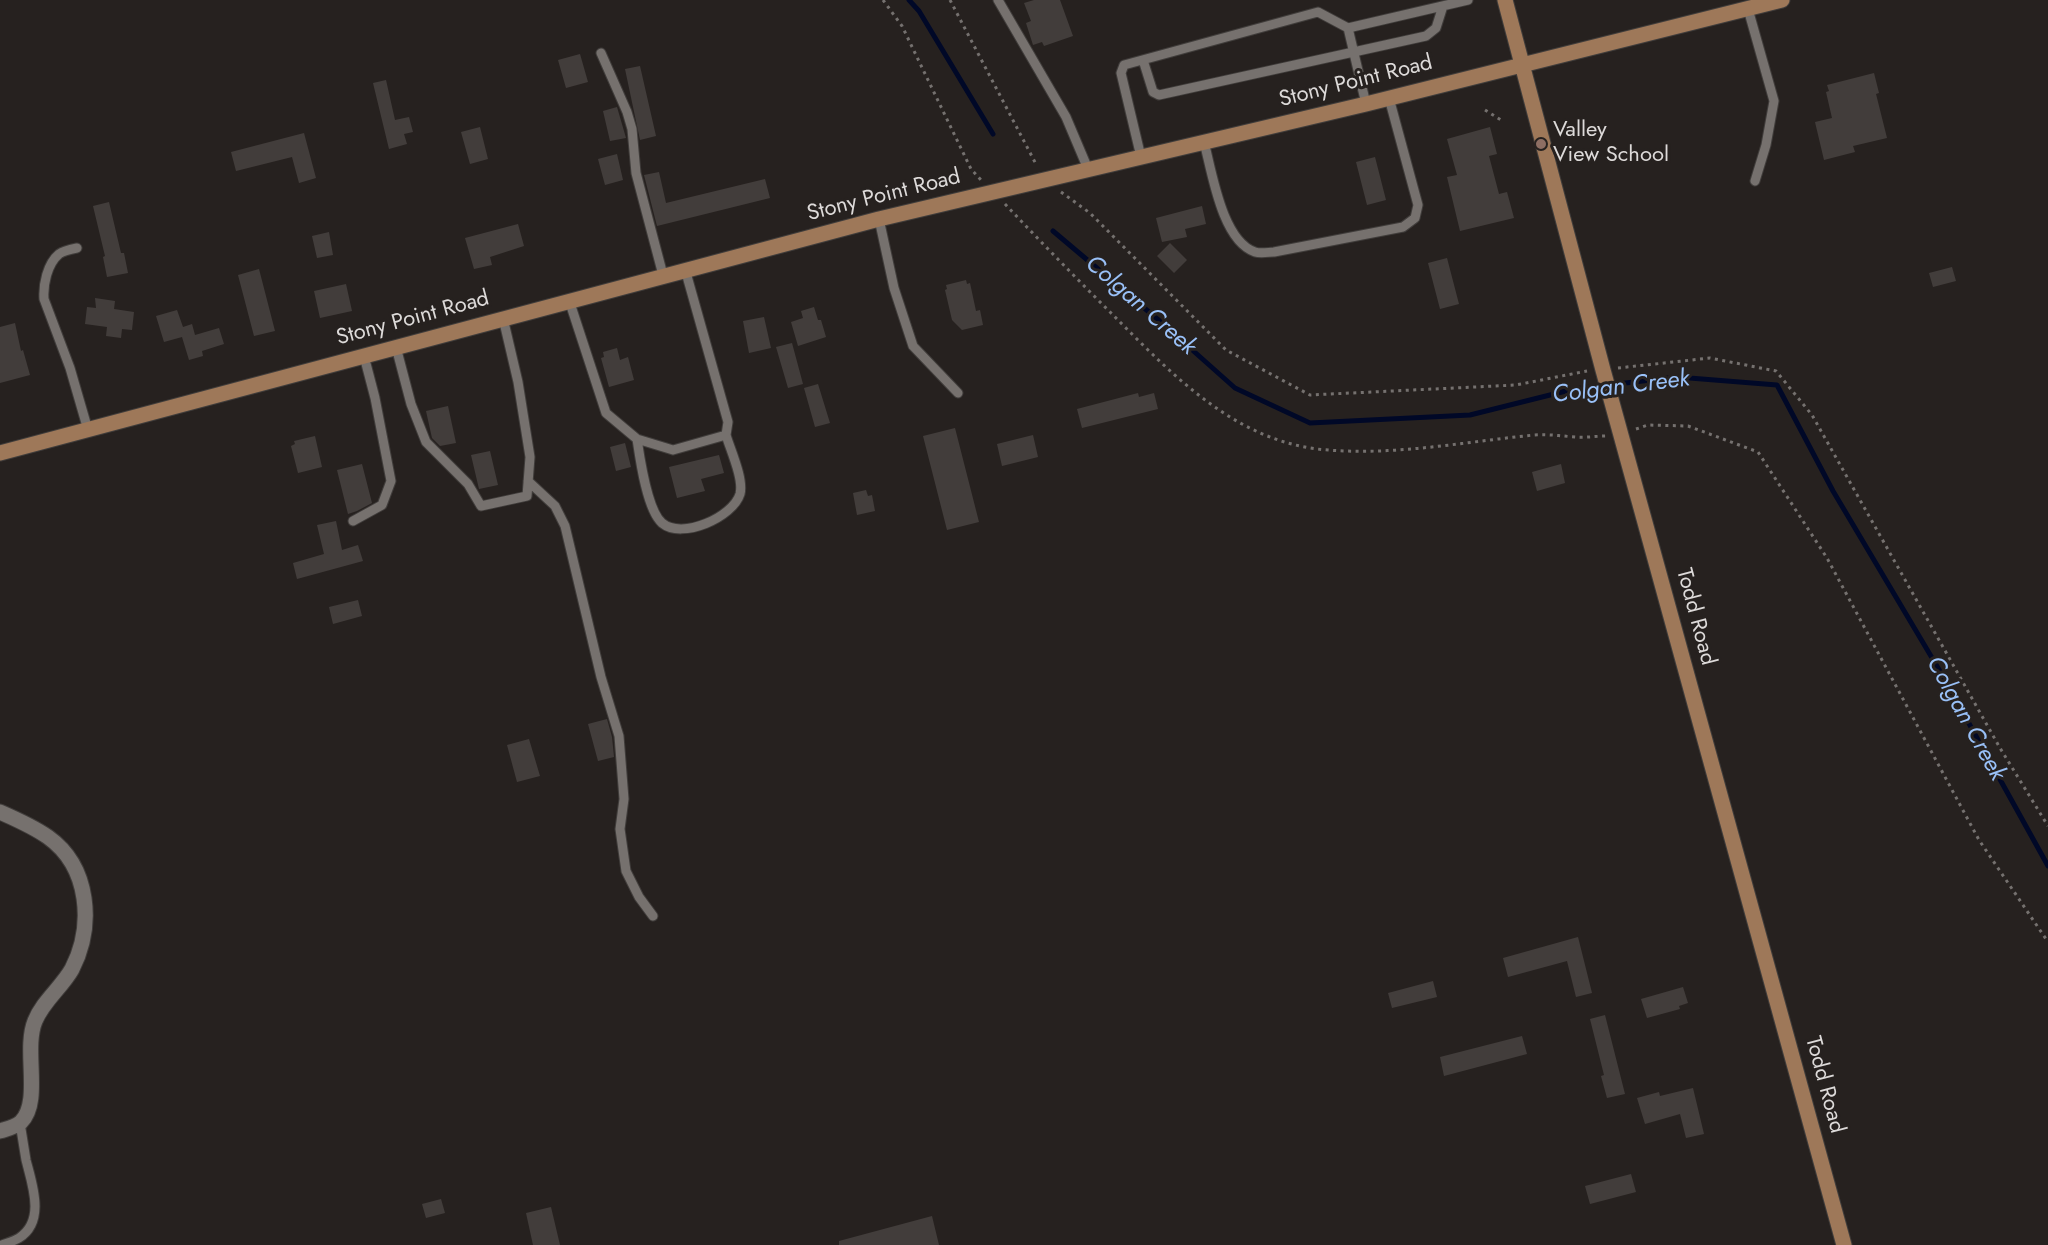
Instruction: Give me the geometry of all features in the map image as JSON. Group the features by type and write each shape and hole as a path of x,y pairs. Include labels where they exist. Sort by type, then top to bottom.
{"main road":[{"name":"Todd Road","path":"1505,0 1603,369 1844,1245"},
{"name":"Stony Point Road","path":"0,453 879,219 1366,104 1782,0"}],"street":[{"path":"0,812 49,838 72,861 82,887 86,917 83,942 71,970 35,1020 29,1043 30,1105 20,1123 0,1131"}],"lane":[{"path":"998,0 1066,117 1088,169"},
{"path":"1141,157 1121,74 1124,65 1318,12 1348,28 1468,0"},
{"path":"1143,60 1153,92 1159,95 1426,36 1436,28 1443,6"},
{"path":"1748,9 1774,101 1766,145 1755,182"},
{"path":"1348,28 1366,104"},
{"path":"601,53 632,129 636,173 663,275"},
{"path":"1204,142 1226,222 1240,243 1256,252 1274,252 1403,227 1415,218 1418,205 1389,98"},
{"path":"879,219 894,288 913,346 958,393"},
{"path":"77,248 60,253 51,264 43,290 44,299 70,368 88,430"},
{"path":"637,439 646,490 660,522 672,528 691,529 714,521 740,494 739,475 726,435 728,422 685,269"},
{"path":"569,300 606,413 637,439 673,450 726,435"},
{"path":"396,347 411,404 426,442 468,484 481,506 527,496 530,457 518,382 503,318"},
{"path":"353,521 382,505 391,481 375,398 364,356"},
{"path":"528,481 555,506 565,526 601,677 620,736 624,799 620,829 626,871 639,897 653,916"},
{"path":"2,1245 20,1238 31,1226 36,1209 34,1188 22,1141 20,1123"}],"path":[{"path":"883,0 902,26 971,169 1096,298 1189,388 1222,413 1243,425 1285,442 1316,449 1366,452 1461,445 1535,435 1555,434 1576,437 1622,435 1648,425 1688,426 1758,452 1827,558 1979,840 2048,942"},
{"path":"950,0 1044,179 1090,213 1226,350 1310,395 1516,385 1574,373 1710,358 1776,371 1812,415 2000,748 2048,826"},
{"path":"1485,110 1501,120"}],"building":[{"path":"1034,0 1060,0 1073,36 1044,46 1042,42 1033,45 1026,23 1031,21 1024,3"},
{"path":"580,54 588,82 566,88 558,60"},
{"path":"640,66 656,136 640,140 625,69"},
{"path":"1874,73 1879,93 1876,94 1887,138 1853,146 1855,152 1824,160 1815,122 1832,118 1826,92 1829,91 1827,85"},
{"path":"386,80 395,120 409,117 413,132 404,134 407,144 389,149 373,83"},
{"path":"617,107 626,138 610,141 603,111"},
{"path":"480,127 488,159 470,164 461,132"},
{"path":"1490,127 1497,154 1489,156 1499,194 1507,192 1514,218 1460,231 1447,177 1457,175 1447,139"},
{"path":"304,133 316,178 299,183 292,157 236,171 231,152"},
{"path":"617,154 623,180 605,185 598,159"},
{"path":"1375,157 1386,200 1367,205 1356,162"},
{"path":"659,172 666,203 765,179 770,198 657,226 644,175"},
{"path":"109,202 128,273 107,277 103,257 105,256 93,206"},
{"path":"1202,206 1206,224 1185,229 1187,237 1162,242 1156,218"},
{"path":"518,224 524,246 490,257 492,265 474,269 465,238"},
{"path":"329,232 333,255 317,258 312,236"},
{"path":"1170,243 1187,260 1174,273 1157,256"},
{"path":"1447,258 1459,304 1440,309 1428,263"},
{"path":"1952,267 1956,281 1933,287 1929,273"},
{"path":"259,269 275,331 254,336 238,275"},
{"path":"966,280 967,284 970,283 976,311 980,310 983,325 962,330 952,320 945,290 946,285"},
{"path":"346,284 352,311 320,318 314,291"},
{"path":"95,298 115,301 114,309 134,312 132,330 122,329 121,338 106,336 107,327 85,324 87,307 96,308"},
{"path":"814,307 826,337 798,346 791,322 803,318 801,311"},
{"path":"177,310 183,327 192,324 195,335 219,328 224,344 202,351 203,356 189,360 182,337 164,342 156,316"},
{"path":"764,317 771,348 749,353 743,321"},
{"path":"15,323 21,351 23,350 30,375 0,383 0,327"},
{"path":"792,343 803,384 788,388 776,347"},
{"path":"617,348 620,360 628,357 634,380 609,387 601,358 604,357 603,352"},
{"path":"818,384 830,423 815,427 804,388"},
{"path":"1138,393 1139,397 1154,393 1158,409 1082,428 1077,409"},
{"path":"448,406 456,443 440,446 432,438 426,411"},
{"path":"955,428 979,522 947,530 923,436"},
{"path":"1033,435 1038,457 1002,466 997,444"},
{"path":"315,436 322,467 298,473 291,446 295,444 294,441"},
{"path":"625,443 631,467 616,471 610,447"},
{"path":"490,451 498,485 479,489 471,455"},
{"path":"719,455 724,473 701,479 705,491 677,498 669,467"},
{"path":"362,464 372,503 348,514 337,470"},
{"path":"1561,464 1565,483 1537,491 1532,472"},
{"path":"866,490 868,496 872,495 875,511 857,515 853,493"},
{"path":"336,521 342,550 358,545 363,561 297,579 293,563 324,554 317,525"},
{"path":"358,600 362,616 333,624 329,607"},
{"path":"607,719 614,757 598,761 588,724"},
{"path":"529,739 540,776 517,782 507,745"},
{"path":"1578,937 1592,993 1576,997 1567,961 1508,977 1503,958"},
{"path":"1433,981 1437,997 1392,1008 1388,993"},
{"path":"1683,987 1688,1003 1679,1006 1680,1009 1647,1018 1641,999"},
{"path":"1605,1015 1625,1094 1607,1098 1601,1076 1604,1075 1590,1019"},
{"path":"1522,1036 1527,1054 1444,1076 1440,1057"},
{"path":"1693,1088 1704,1134 1686,1138 1680,1114 1645,1124 1637,1098 1659,1092 1660,1096"},
{"path":"1631,1174 1636,1192 1590,1204 1585,1186"},
{"path":"441,1199 445,1213 426,1218 422,1204"},
{"path":"551,1207 560,1245 533,1245 526,1213"},
{"path":"932,1216 939,1245 839,1245 839,1241"}],"waterway":[{"name":"Colgan Creek","path":"909,0 919,11 993,134"},
{"name":"Colgan Creek","path":"1053,231 1235,388 1310,423 1470,415 1574,389 1677,377 1777,385 1833,491 1941,673 2048,866"}],"place":[{"name":"Valley View School","path":"1541,144"}]}
